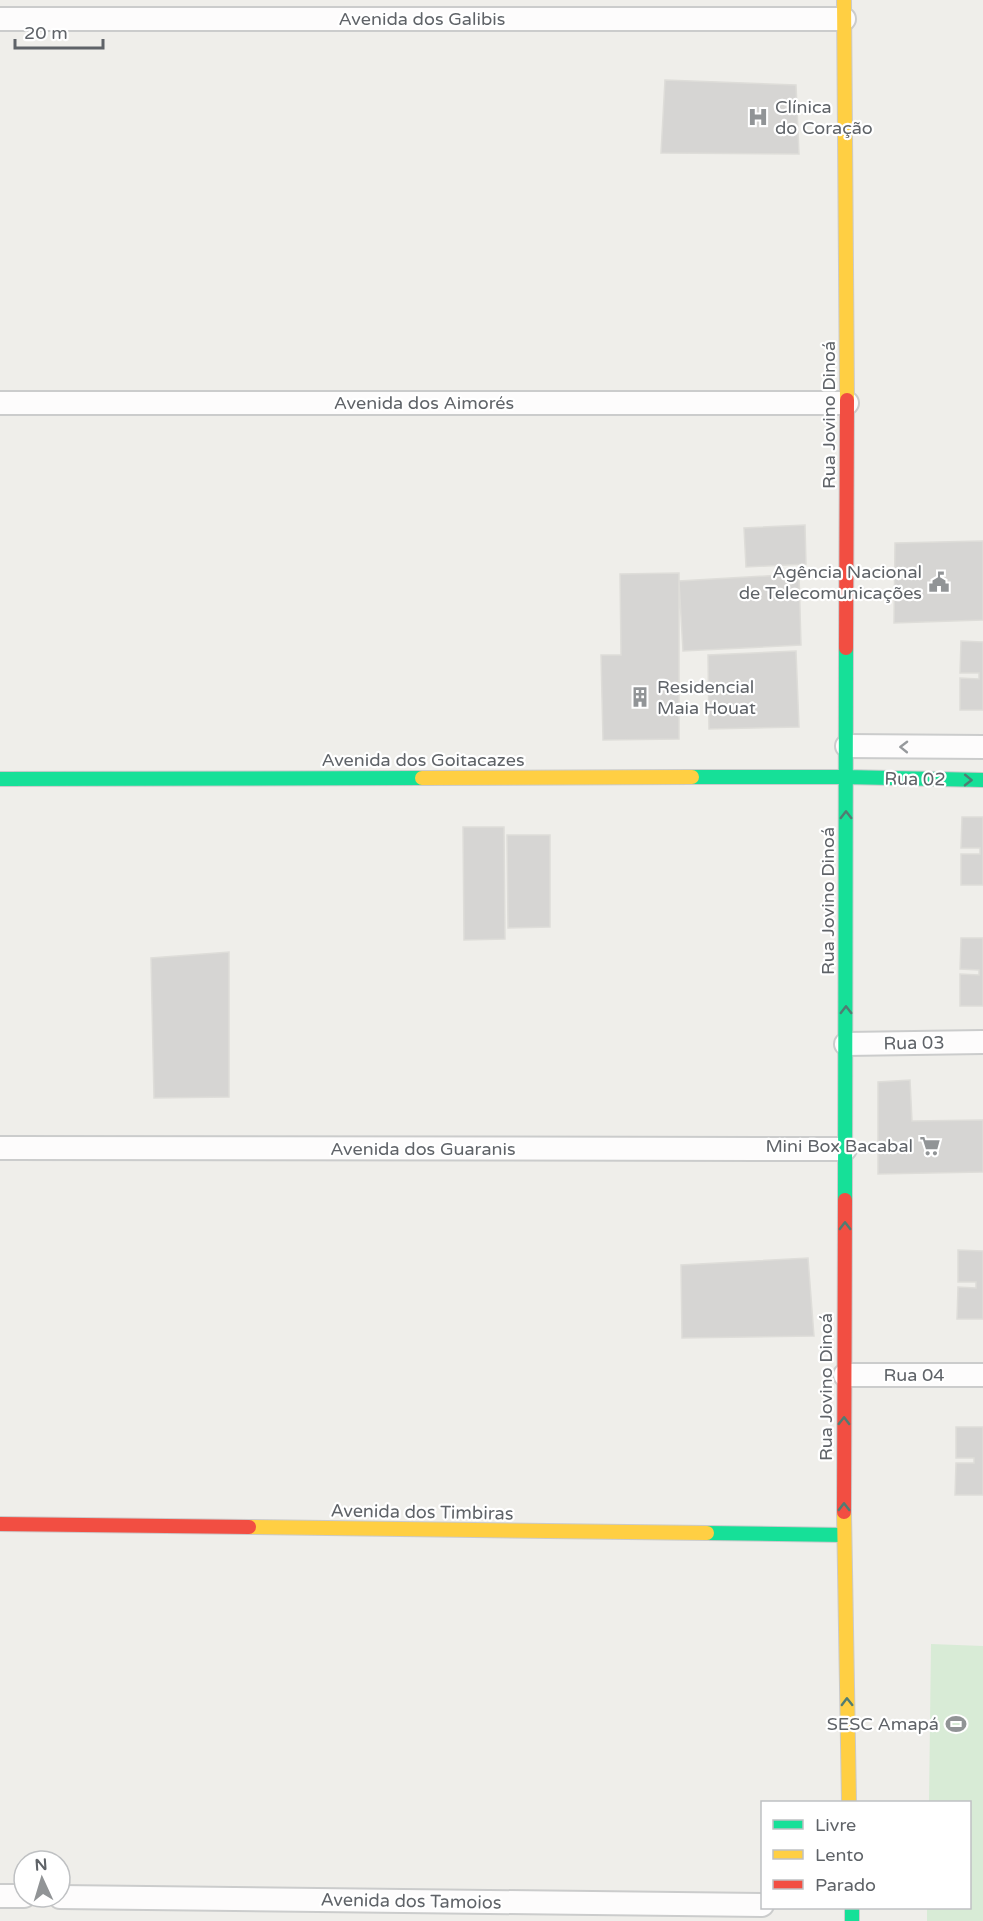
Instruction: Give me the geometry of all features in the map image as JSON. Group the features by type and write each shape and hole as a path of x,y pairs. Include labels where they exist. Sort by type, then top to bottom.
{"street":[{"name":"Avenida dos Galibis","path":"0,19 844,9"},
{"name":"Rua Jovino Dinoá","path":"844,9 847,403 844,1535 849,1801"},
{"name":"Avenida dos Aimorés","path":"0,403 847,403"},
{"name":"Rua 02","path":"847,746 983,747"},
{"name":"Rua 02","path":"846,777 983,780"},
{"name":"Avenida dos Goitacazes","path":"0,779 846,777"},
{"name":"Rua 03","path":"846,1044 983,1042"},
{"name":"Avenida dos Guaranis","path":"0,1149 845,1149"},
{"name":"Rua 04","path":"845,1375 983,1375"},
{"name":"Avenida dos Timbiras","path":"0,1524 844,1535"},
{"name":"Avenida dos Tamoios","path":"72,1897 761,1905"}],"green space":[{"name":"SESC Amapá","path":"931,1644 983,1646 983,1921 927,1921 927,1909 971,1909 971,1801 929,1801"}],"building":[{"path":"665,80 796,85 799,154 661,153"},
{"path":"805,525 806,564 746,567 744,528"},
{"name":"Agência Nacional de Telecomunicações","path":"983,541 983,620 894,623 895,543"},
{"name":"Residencial Maia Houat","path":"679,573 679,739 603,740 601,655 621,655 620,574"},
{"path":"799,574 801,645 683,651 679,581"},
{"path":"961,641 983,642 983,710 960,710 960,678 979,679 979,673 960,673"},
{"path":"796,651 799,727 709,729 708,655"},
{"path":"962,817 983,817 983,885 961,885 961,854 980,854 980,848 961,848"},
{"path":"463,827 504,827 505,939 464,940"},
{"path":"507,835 550,835 550,927 508,928"},
{"path":"961,938 983,938 983,1006 960,1006 960,974 979,975 979,970 960,969"},
{"path":"229,952 229,1097 154,1098 151,958"},
{"name":"Mini Box Bacabal","path":"910,1080 912,1121 983,1120 983,1172 878,1174 878,1082"},
{"path":"958,1250 983,1251 983,1319 957,1319 958,1287 976,1288 976,1282 958,1282"},
{"path":"808,1258 814,1336 682,1338 681,1265"},
{"path":"956,1427 983,1427 983,1495 955,1495 956,1463 974,1463 974,1458 956,1458"}],"traffic: fast":[{"path":"845,1200 846,648"},
{"path":"692,777 983,780"},
{"path":"0,779 422,778"},
{"path":"707,1533 844,1535"},
{"path":"852,1909 852,1921"}],"traffic: slow":[{"path":"844,0 847,400"},
{"path":"422,778 692,777"},
{"path":"844,1512 849,1801"},
{"path":"249,1527 707,1533"}],"traffic: jam":[{"path":"846,648 847,400"},
{"path":"844,1512 845,1200"},
{"path":"0,1524 249,1527"}],"place":[{"name":"Clínica do Coração","path":"758,117"},
{"name":"Agência Nacional de Telecomunicações","path":"939,582"},
{"name":"Residencial Maia Houat","path":"640,697"},
{"name":"Mini Box Bacabal","path":"930,1146"},
{"name":"SESC Amapá","path":"956,1724"}]}
